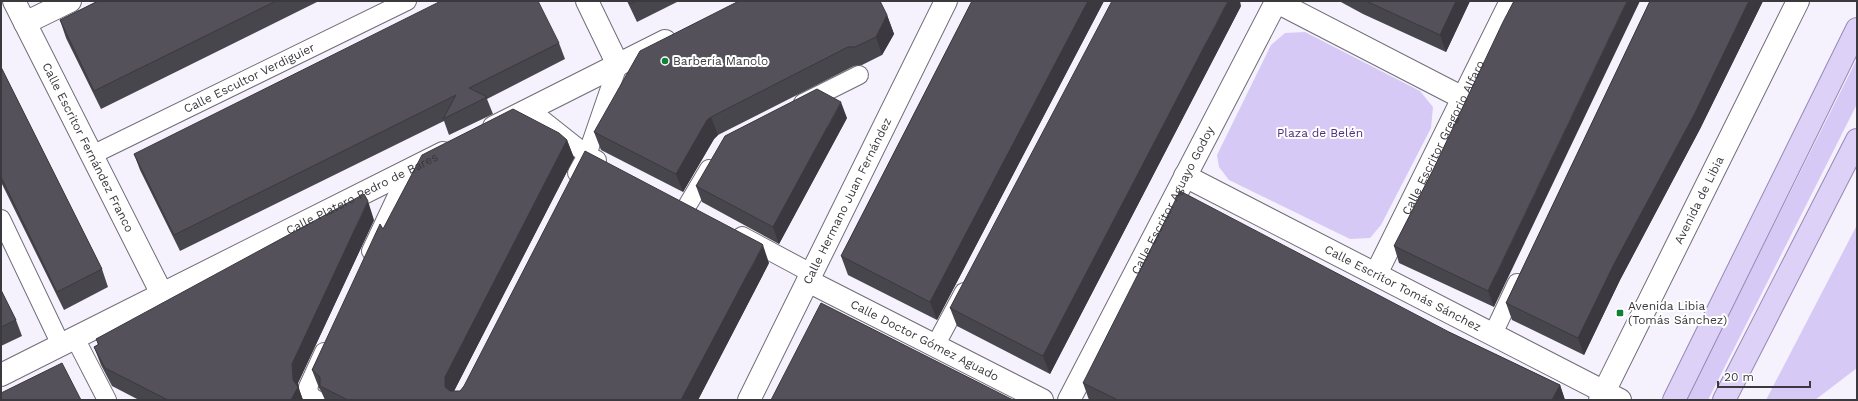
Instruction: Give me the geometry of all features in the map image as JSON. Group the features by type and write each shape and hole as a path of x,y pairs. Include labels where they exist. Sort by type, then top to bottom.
{"main road":[{"path":"1674,400 1857,28"},
{"path":"1724,400 1857,140"}],"street":[{"name":"Calle Escritor Fernández Franco","path":"14,1 162,294"},
{"path":"25,23 70,1"},
{"name":"Calle Escultor Verdiguier","path":"92,155 407,1"},
{"path":"569,190 587,155 618,65 587,1"},
{"name":"Calle Hermano Juan Fernández","path":"749,400 946,1"},
{"path":"1275,1 1463,98"},
{"name":"Calle Escritor Aguayo Godoy","path":"1069,400 1186,176 1275,1"},
{"name":"Calle Escritor Gregorio Alfaro","path":"1376,274 1510,1"},
{"name":"Avenida de Libia","path":"1608,397 1798,1"},
{"name":"Calle Platero Pedro de Bares","path":"1,375 681,33"},
{"path":"791,109 859,75"},
{"path":"529,109 587,155 614,168"},
{"path":"687,206 715,158"},
{"path":"365,264 409,170"},
{"name":"Calle Escritor Tomás Sánchez","path":"1186,176 1493,334 1608,397"},
{"path":"1,219 68,341 107,400"},
{"path":"729,228 810,277"},
{"path":"1493,334 1523,270"},
{"path":"935,346 972,275"},
{"name":"Calle Doctor Gómez Aguado","path":"810,277 935,346 1042,400"},
{"path":"317,400 310,396 308,387 332,336"}],"green space":[{"name":"Plaza de Belén","path":"1305,32 1420,91 1433,107 1431,128 1381,225 1370,238 1350,239 1229,180 1219,167 1217,155 1271,45 1285,33"},
{"path":"1857,59 1857,104 1708,400 1686,400"},
{"path":"1857,225 1857,368 1815,400 1766,400"}],"building":[{"path":"98,1 276,1 94,91 60,20"},
{"path":"441,1 538,1 559,43 469,88 487,97 443,119 456,95 174,235 134,154"},
{"path":"629,1 636,1 630,4"},
{"path":"739,1 880,1 887,15 876,37 855,47 848,47 707,120 676,174 594,132 640,51"},
{"path":"972,1 1088,1 930,302 841,256"},
{"path":"1112,1 1228,1 1043,356 950,308"},
{"path":"1366,1 1456,1 1440,35"},
{"path":"1514,1 1627,1 1488,291 1394,246 1433,170"},
{"path":"1650,1 1749,1 1695,113 1614,264 1578,338 1506,303"},
{"path":"1,67 102,269 57,292 1,177"},
{"path":"817,89 841,102 773,227 696,186 725,136"},
{"path":"513,109 559,133 567,140 445,377 445,387 450,391 460,391 464,386 585,151 763,245 681,400 348,400 320,386 320,377 312,370 380,224 383,229 422,155"},
{"path":"1180,191 1449,332 1560,385 1552,400 1118,400 1083,383"},
{"path":"364,194 368,201 292,364 293,380 298,387 291,400 168,400 105,368 94,347 99,344 96,339"},
{"path":"1,290 16,320 1,327"},
{"path":"821,303 1013,400 771,400"},
{"path":"62,363 81,400 1,400 1,393"}],"place":[{"name":"Barbería Manolo","path":"665,61"},
{"name":"Avenida Libia (Tomás Sánchez)","path":"1620,313"}]}
